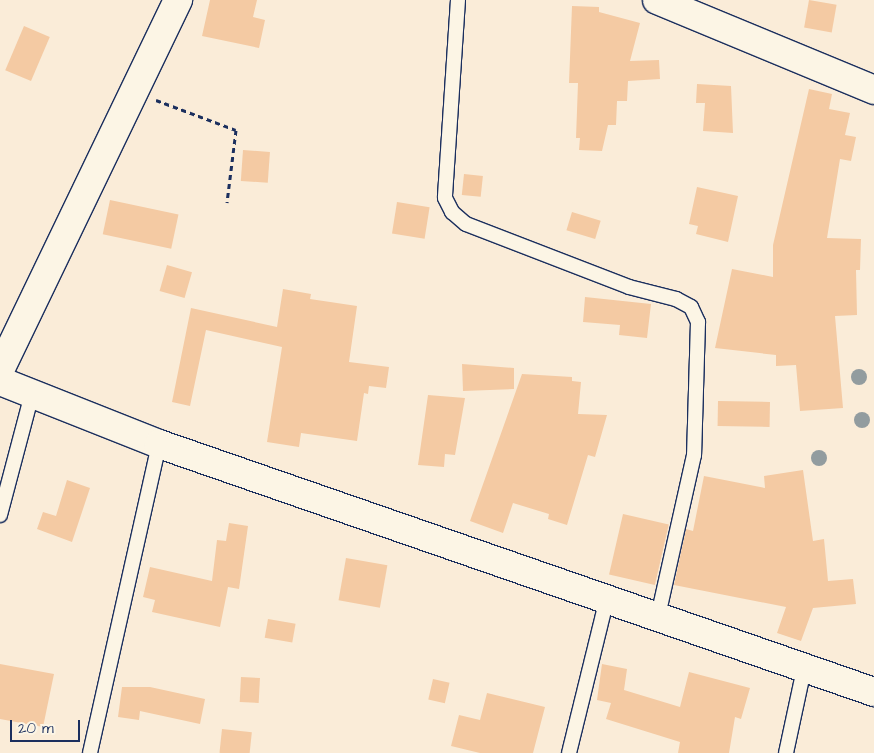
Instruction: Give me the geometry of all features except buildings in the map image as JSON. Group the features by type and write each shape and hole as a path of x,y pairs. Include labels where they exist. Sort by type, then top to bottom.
{"street":[{"path":"0,370 178,0"},
{"path":"657,0 874,90"},
{"path":"0,381 159,444 608,598 804,669 874,692"}],"lane":[{"path":"458,0 444,198 452,212 466,224 629,287 676,298 692,307 698,322 694,455 658,616"},
{"path":"0,515 32,394"},
{"path":"90,753 159,444"},
{"path":"569,753 608,598"},
{"path":"786,753 804,669"}],"path":[{"path":"134,92 236,130 227,202"}]}
